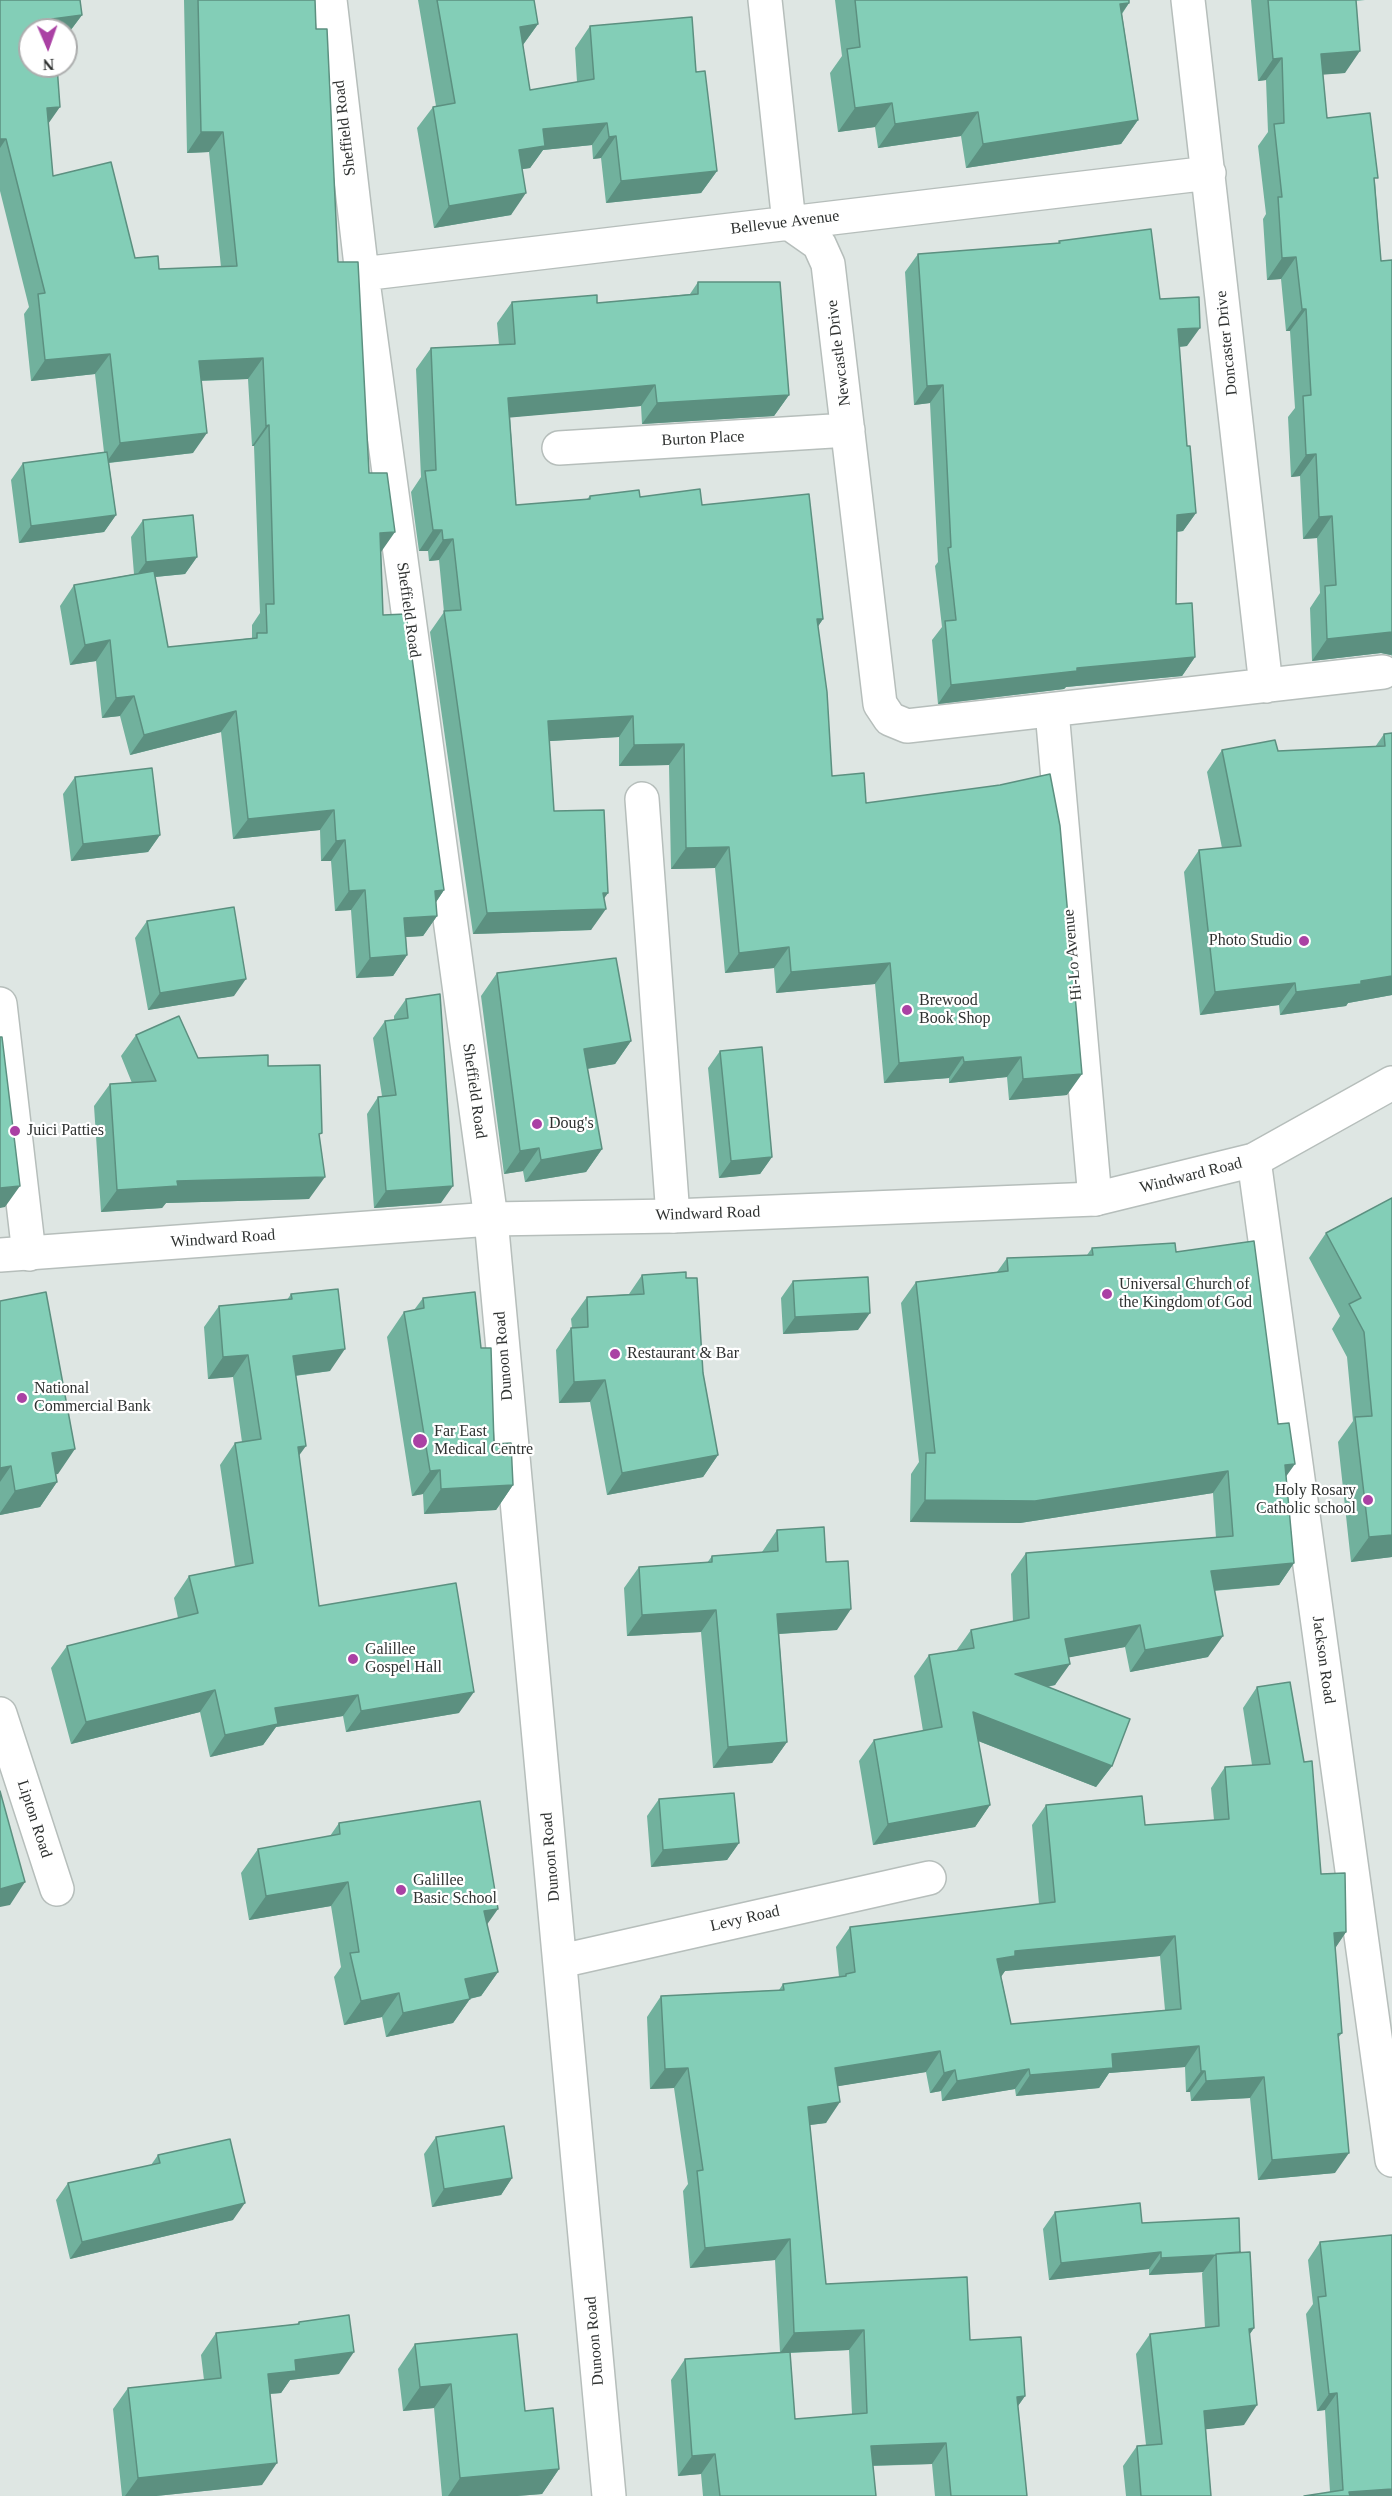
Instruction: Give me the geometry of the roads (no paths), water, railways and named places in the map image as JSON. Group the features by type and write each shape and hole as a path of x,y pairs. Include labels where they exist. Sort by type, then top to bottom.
{"street":[{"name":"Sheffield Road","path":"330,0 362,274 491,1219"},
{"path":"765,0 789,223"},
{"name":"Doncaster Drive","path":"1188,0 1266,686"},
{"name":"Bellevue Avenue","path":"362,274 1209,173"},
{"name":"Newcastle Drive","path":"789,223 819,244 828,264 880,704 890,719 907,726 1052,711"},
{"name":"Burton Place","path":"559,448 848,430"},
{"path":"1052,711 1383,672"},
{"name":"Hi-Lo Avenue","path":"1052,711 1095,1199"},
{"path":"642,799 673,1216"},
{"path":"0,1004 14,1255"},
{"name":"Windward Road","path":"14,1255 491,1219 673,1216 1095,1199 1254,1160 1392,1083"},
{"name":"Jackson Road","path":"1254,1160 1391,2145"},
{"name":"Dunoon Road","path":"491,1219 609,2496"},
{"name":"Lipton Road","path":"0,1714 57,1889"},
{"name":"Levy Road","path":"561,1961 929,1878"}],"place":[{"name":"Photo Studio","path":"1304,941"},
{"name":"Brewood Book Shop","path":"907,1010"},
{"name":"Doug's","path":"537,1124"},
{"name":"Juici Patties","path":"15,1131"},
{"name":"Universal Church of the Kingdom of God","path":"1107,1294"},
{"name":"Restaurant & Bar","path":"615,1354"},
{"name":"National Commercial Bank","path":"22,1398"},
{"name":"Far East Medical Centre","path":"420,1441"},
{"name":"Holy Rosary Catholic school","path":"1368,1500"},
{"name":"Galillee Gospel Hall","path":"353,1659"},
{"name":"Galillee Basic School","path":"401,1890"}]}
